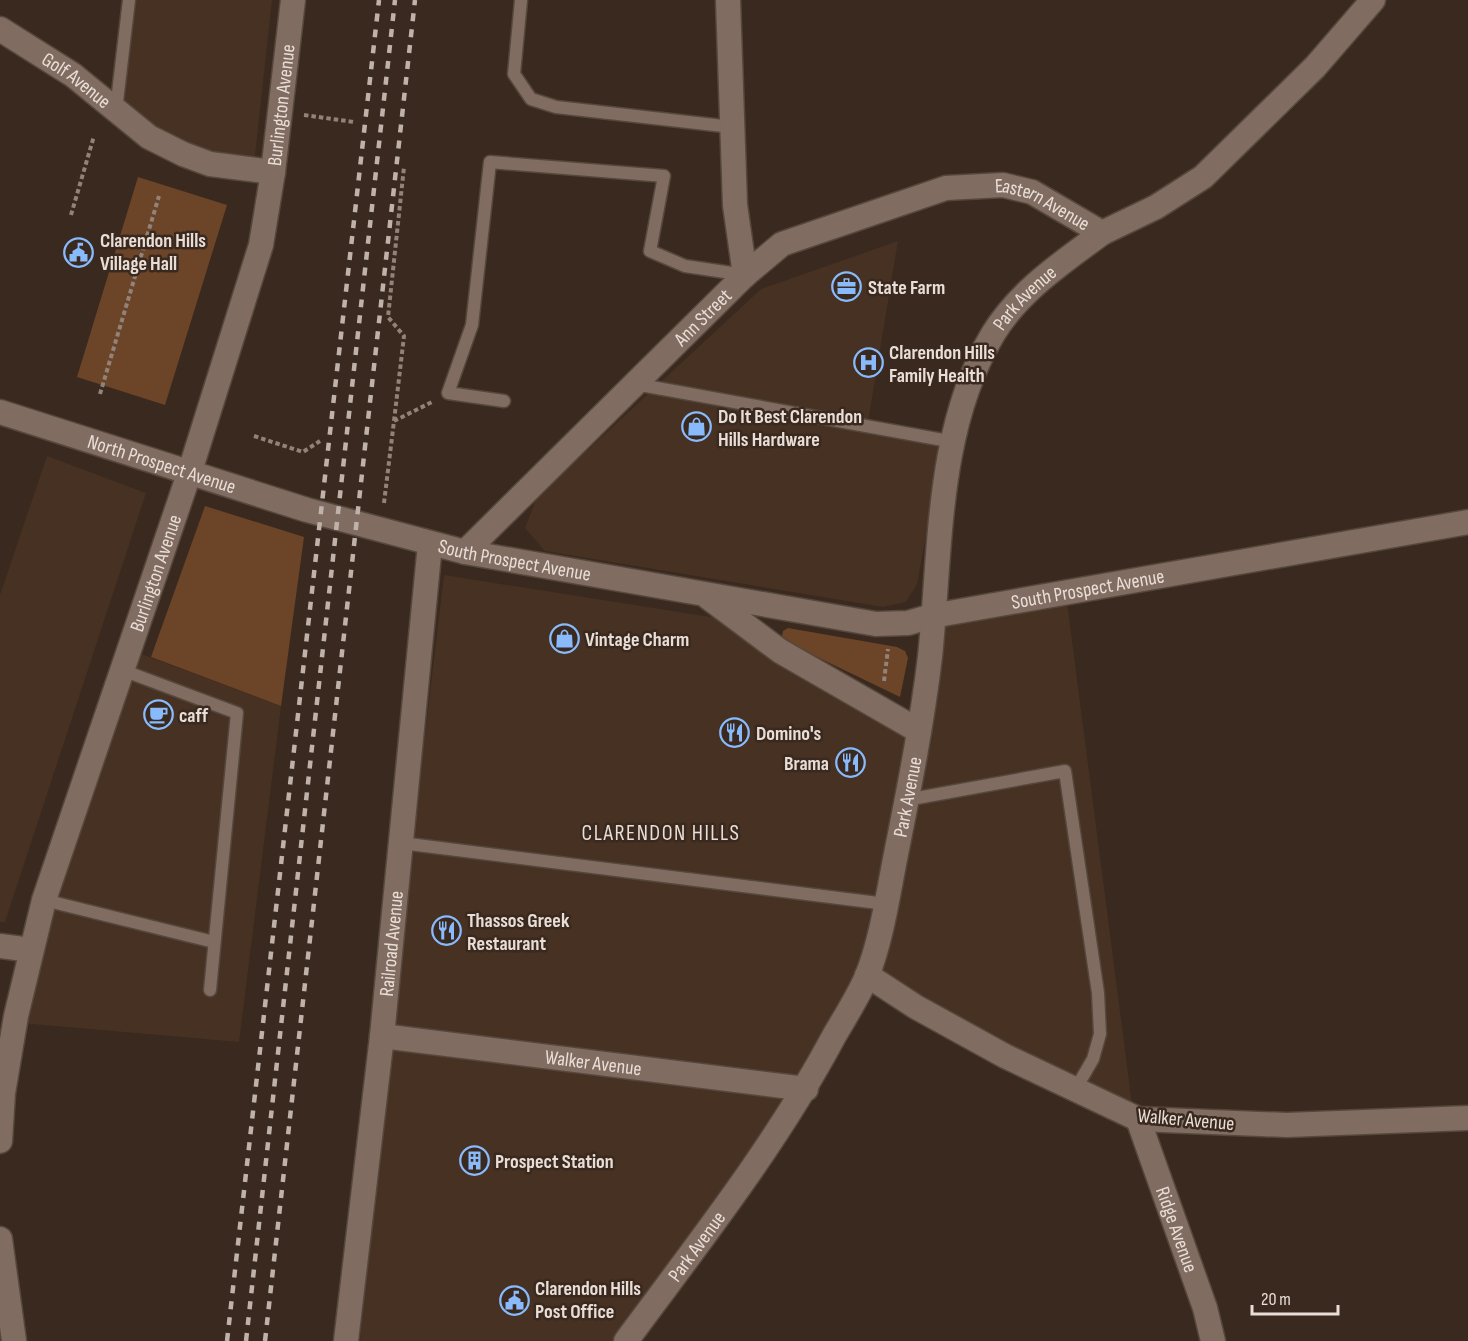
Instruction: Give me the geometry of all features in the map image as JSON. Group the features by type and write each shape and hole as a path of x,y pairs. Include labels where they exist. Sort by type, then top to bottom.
{"street":[{"name":"Burlington Avenue","path":"0,1140 5,1082 31,950 44,900 190,471 261,245 273,172 293,0"},
{"name":"Ann Street","path":"465,552 745,275 735,205 728,0"},
{"name":"Eastern Avenue","path":"745,275 782,244 946,188 1003,185 1032,192 1102,233 1156,207 1203,177 1315,68 1373,0"},
{"name":"Golf Avenue","path":"0,29 73,75 149,136 183,154 210,164 273,172"},
{"name":"Park Avenue","path":"626,1341 752,1170 806,1089 867,975 886,904 919,731 935,568 954,442 974,372 994,332 1026,292 1102,233"},
{"name":"North Prospect Avenue","path":"0,412 322,514"},
{"name":"South Prospect Avenue","path":"322,514 465,552 876,624 908,623 932,616 1468,522"},
{"name":"Railroad Avenue","path":"346,1341 382,1036 430,544"},
{"name":"South Prospect Avenue","path":"707,596 780,651 919,731"},
{"path":"0,946 31,950"},
{"name":"Walker Avenue","path":"867,975 916,1007 995,1051 1138,1119 1287,1125 1468,1118"},
{"name":"Walker Avenue","path":"382,1036 806,1089"},
{"name":"Ridge Avenue","path":"1138,1119 1205,1308 1213,1341"},
{"path":"0,1239 14,1341"}],"lane":[{"path":"116,110 129,0"},
{"path":"521,0 514,75 531,99 556,107 732,127"},
{"path":"504,401 448,393 472,325 490,162 664,176 650,251 685,266 745,275"},
{"path":"634,384 954,442"},
{"path":"122,670 237,713 210,990"},
{"path":"906,800 1065,771 1098,993 1100,1034 1093,1059 1075,1090"},
{"path":"401,843 886,904"},
{"path":"44,900 214,942"}],"path":[{"path":"280,112 354,122"},
{"path":"71,215 94,136"},
{"path":"380,530 404,336 388,317 404,167"},
{"path":"100,394 159,196"},
{"path":"394,421 448,393"},
{"path":"254,436 303,452 320,441"},
{"path":"883,690 889,646"}],"shaded area":[{"path":"122,0 272,0 254,165 211,158 151,128 111,97"},
{"path":"138,177 227,205 165,405 77,377"},
{"path":"898,241 868,422 945,435 917,584 906,602 883,607 545,551 525,528 537,497 761,289"},
{"path":"47,456 146,493 5,922 0,922 0,595"},
{"path":"205,506 304,537 281,706 151,657"},
{"path":"444,575 717,618 910,732 879,908 857,976 802,1082 390,1029"},
{"path":"1067,602 1132,1104 1014,1050 875,978 942,625"},
{"path":"788,628 897,647 905,651 908,658 900,697 786,642 782,636 783,631"},
{"path":"133,651 281,706 239,1042 21,1023 38,950"},
{"path":"387,1044 792,1095 617,1341 360,1341"}],"railway":[{"path":"227,1341 379,0"},
{"path":"246,1341 395,0"},
{"path":"265,1341 415,0"}],"place":[{"name":"Clarendon Hills Village Hall","path":"79,252"},
{"name":"State Farm","path":"847,287"},
{"name":"Clarendon Hills Family Health","path":"868,363"},
{"name":"Do It Best Clarendon Hills Hardware","path":"697,427"},
{"name":"Vintage Charm","path":"564,639"},
{"name":"caff","path":"158,715"},
{"name":"Domino's","path":"735,733"},
{"name":"Brama","path":"850,763"},
{"name":"Thassos Greek Restaurant","path":"446,931"},
{"name":"Prospect Station","path":"474,1161"},
{"name":"Clarendon Hills Post Office","path":"514,1300"}],"district":[{"name":"CLARENDON HILLS","path":"661,832"}]}
